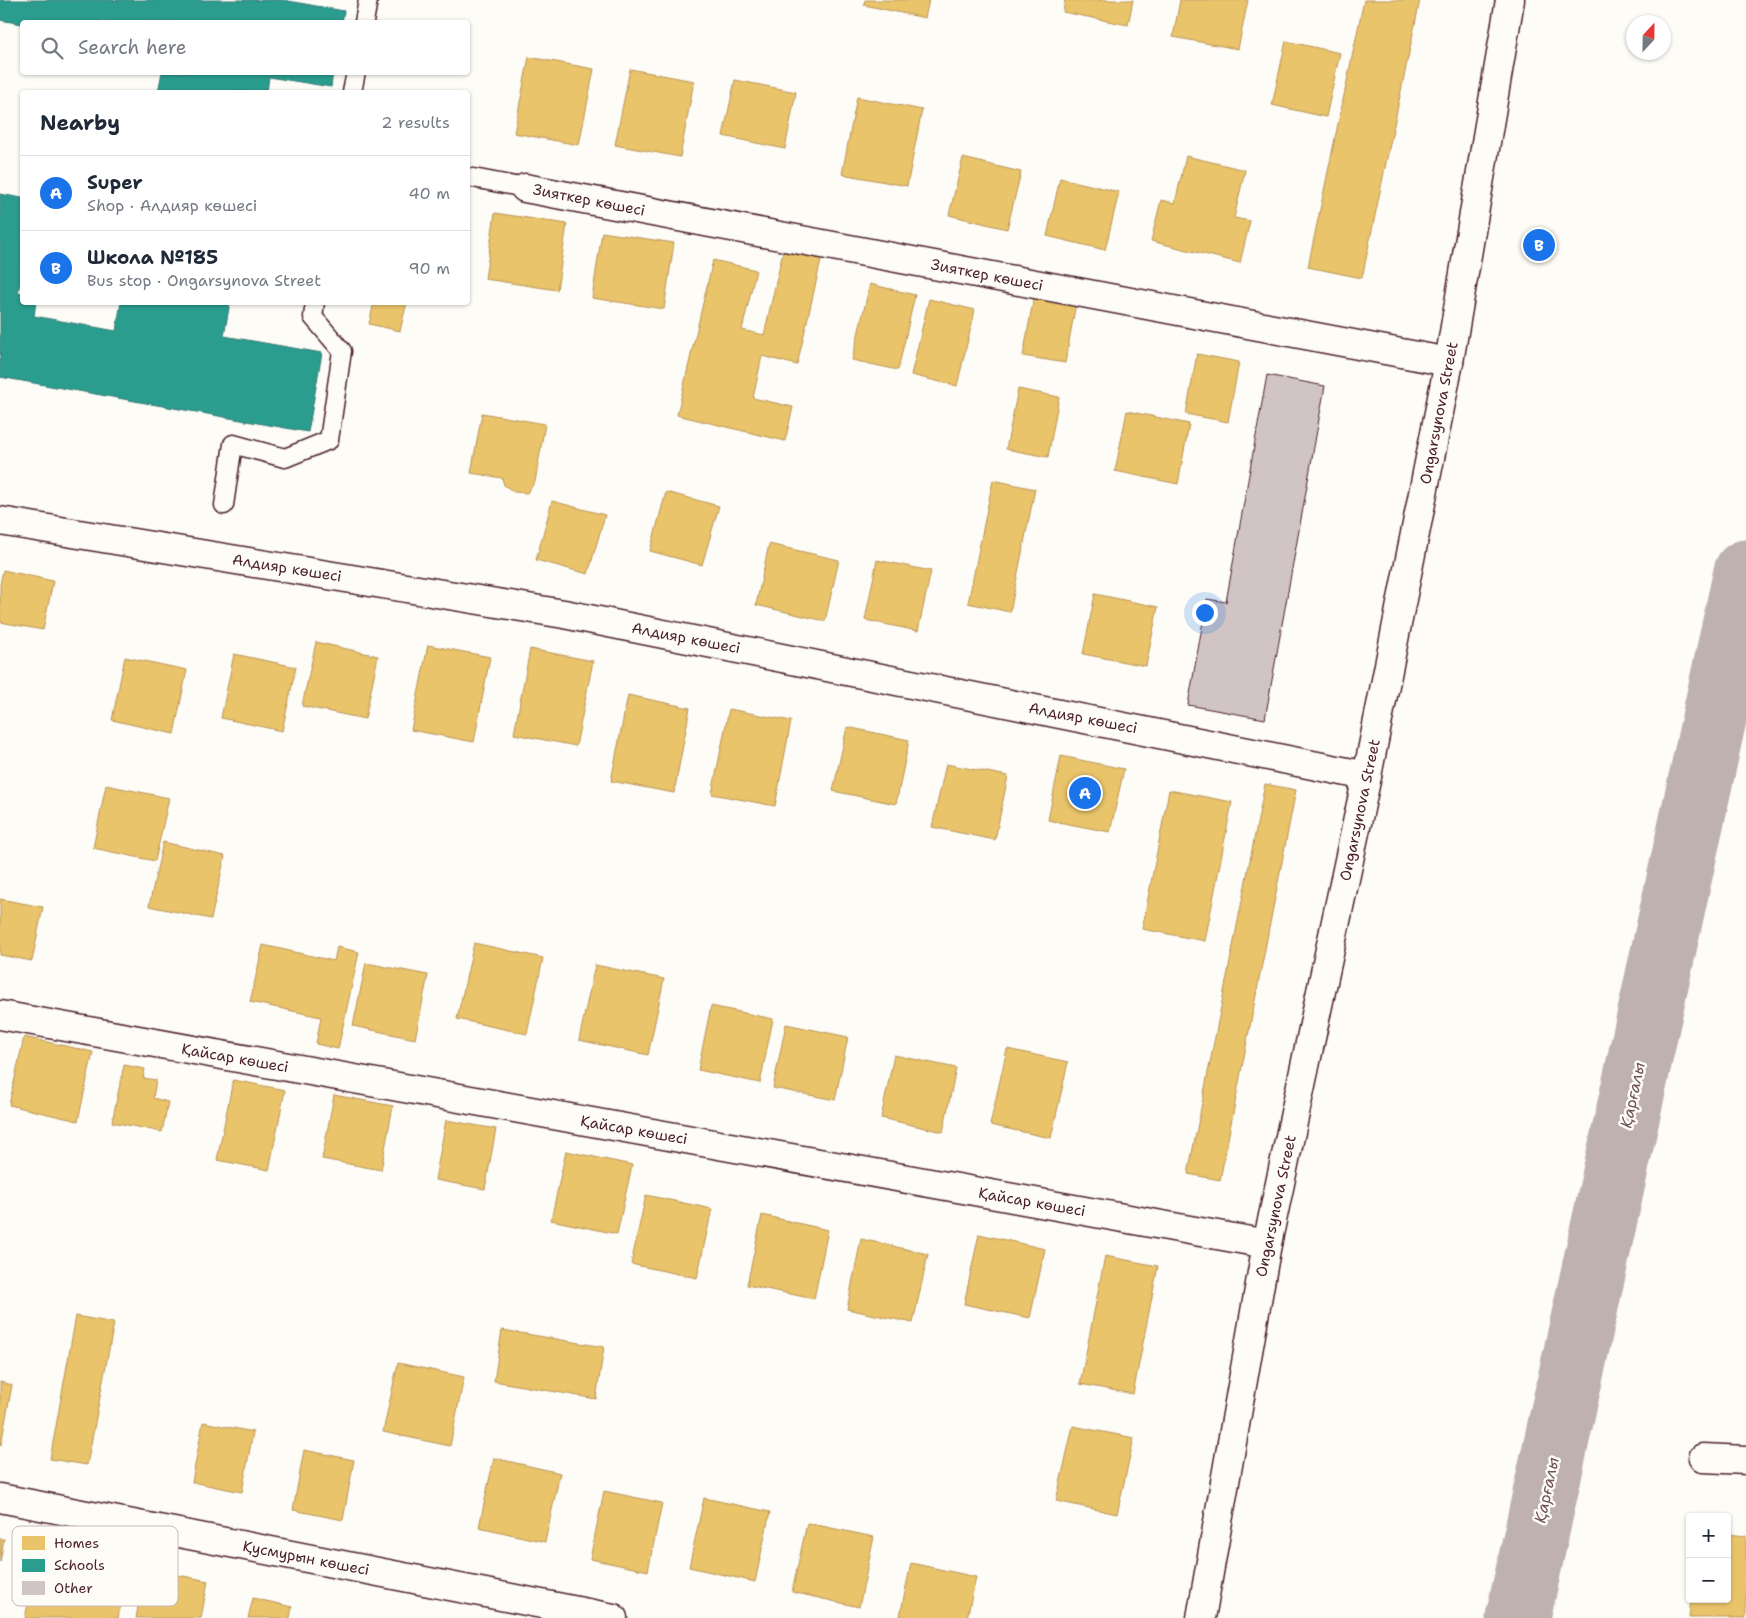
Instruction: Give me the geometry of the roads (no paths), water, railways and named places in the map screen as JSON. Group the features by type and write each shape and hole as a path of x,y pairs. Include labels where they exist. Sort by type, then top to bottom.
{"street":[{"name":"Ongarsynova Street","path":"1201,1618 1267,1244 1368,776 1449,362 1510,0"},
{"name":"Зияткер көшесі","path":"525,188 1449,362"},
{"name":"Алдияр көшесі","path":"0,521 564,614 1368,776"},
{"name":"Қайсар көшесі","path":"0,1015 1267,1244"},
{"path":"1703,1458 1746,1460"},
{"name":"Қусмурын көшесі","path":"0,1498 143,1526"},
{"name":"Қусмурын көшесі","path":"178,1533 613,1618"}],"lane":[{"path":"364,20 368,0"},
{"path":"352,90 355,75"},
{"path":"470,177 525,188"},
{"path":"224,506 233,444 285,458 329,440 342,351 312,317 314,305"}],"waterway":[{"name":"Қарғалы","path":"1518,1618 1746,572"}],"place":[{"name":"Школа №185","path":"1539,245"},
{"name":"Super","path":"1085,793"}]}
